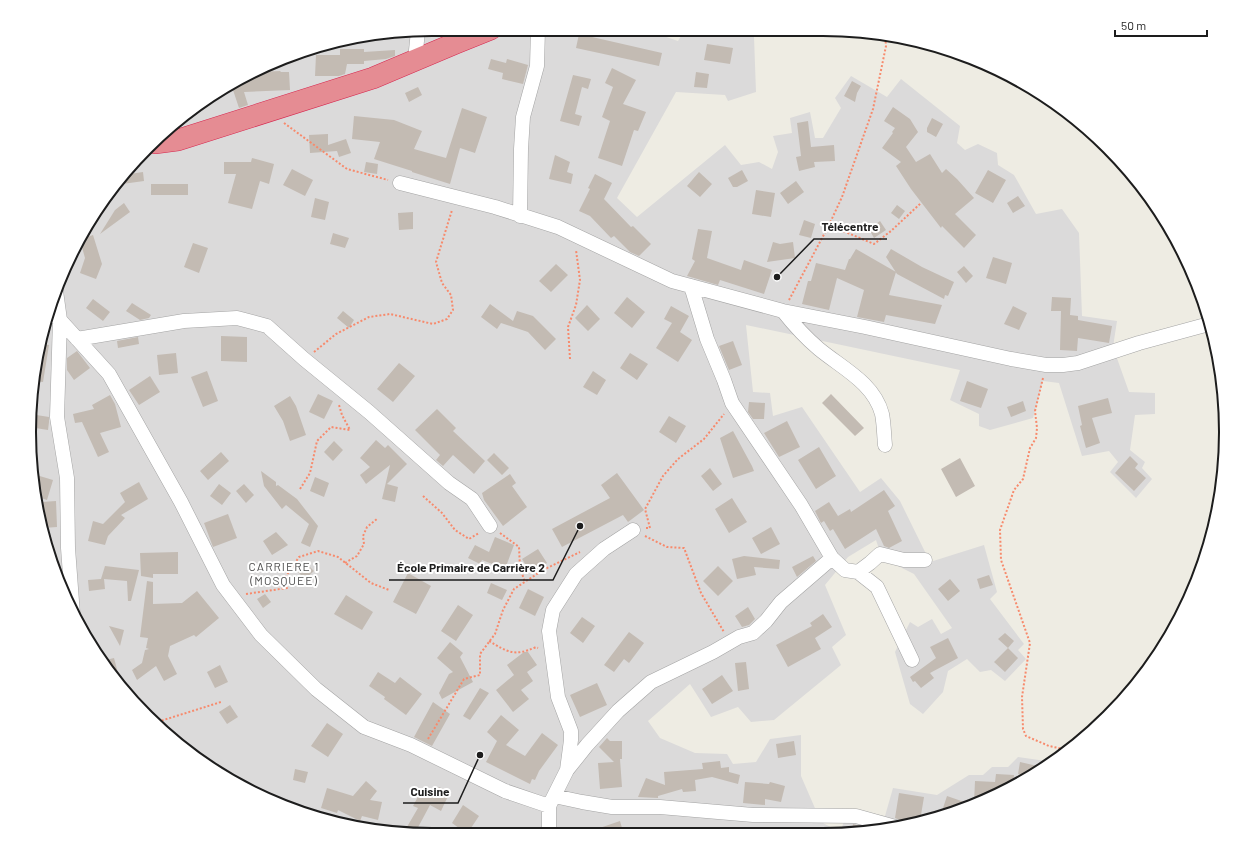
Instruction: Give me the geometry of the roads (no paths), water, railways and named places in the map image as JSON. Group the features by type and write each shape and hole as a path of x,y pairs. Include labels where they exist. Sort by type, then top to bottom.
{"highway":[{"path":"162,143 178,140 373,78 474,36"}],"street":[{"path":"520,216 523,117 537,66 538,36"},
{"path":"415,60 417,37"},
{"path":"400,183 495,207 558,227 672,281 783,311 865,327 1011,359 1046,365 1078,363 1139,343 1204,325"},
{"path":"691,286 707,339 732,403 801,504 832,558 845,570 858,572 877,587 912,660"},
{"path":"783,311 791,322 819,348 863,382 875,398 882,414 885,445"},
{"path":"55,316 109,374 181,502 223,585 231,596 261,635 316,689 364,727 422,750 505,791 552,801 582,802 612,807 660,807 753,815 856,816 883,823"},
{"path":"55,316 57,416 67,478 68,548 72,597"},
{"path":"77,339 184,321 237,318 267,326 304,359 369,412 449,483 472,499 490,526"},
{"path":"567,770 571,731 558,697 549,631 553,610 576,574 604,549 633,530"},
{"path":"858,572 880,554 904,560 925,560"},
{"path":"550,828 552,801 567,770 587,745 618,711 651,682 713,652 739,637 753,633 766,621 781,602 832,558"}],"place":[{"name":"Télécentre","path":"777,277"},
{"name":"École Primaire de Carrière 2","path":"580,526"},
{"name":"Cuisine","path":"480,755"}],"district":[{"name":"CARRIERE 1 (MOSQUEE)","path":"284,574"}]}
